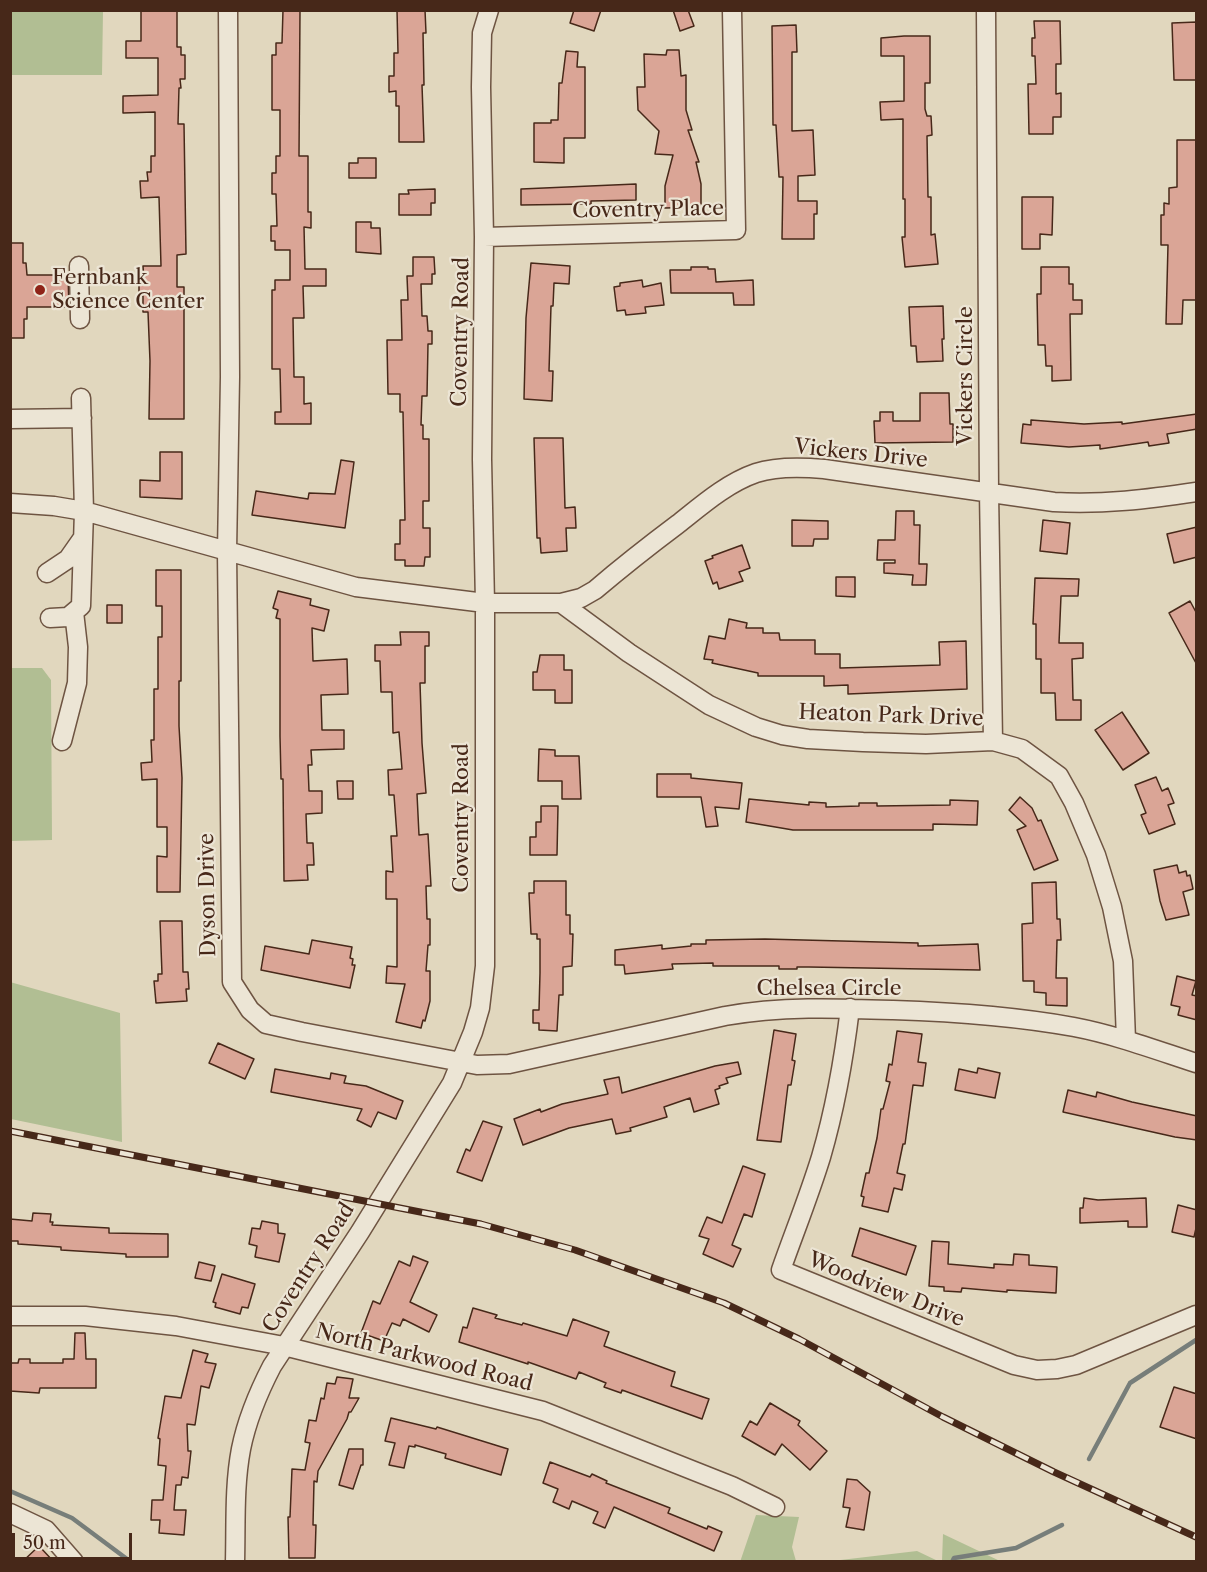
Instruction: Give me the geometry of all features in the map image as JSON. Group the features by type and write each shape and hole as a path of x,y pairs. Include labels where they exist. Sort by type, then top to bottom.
{"street":[{"name":"Dyson Drive","path":"228,10 230,377 227,552 232,982 250,1010 266,1024 462,1061"},
{"name":"Coventry Road","path":"235,1562 237,1487 241,1449 252,1408 284,1346 360,1232 452,1083 480,1008 485,966 485,603 482,459 484,237 481,87 482,33 489,10"},
{"name":"Coventry Place","path":"484,237 736,230 732,10"},
{"name":"Vickers Circle","path":"986,10 993,741"},
{"path":"79,266 80,319"},
{"path":"50,618 68,617 81,606 84,511 81,398"},
{"path":"10,419 82,418"},
{"name":"Vickers Drive","path":"561,603 581,598 595,590 699,507 735,483 758,472 803,467 824,469 1080,503 1157,498 1197,492"},
{"path":"10,503 84,511 356,587 485,603 561,603"},
{"path":"47,573 68,559 82,539"},
{"name":"Heaton Park Drive","path":"561,603 620,647 709,705 756,727 782,735 852,742 926,744 993,741 1022,748 1043,763 1059,776 1074,803 1105,881 1119,936 1125,988 1125,1041"},
{"path":"62,741 77,683 78,647 74,612"},
{"name":"Chelsea Circle","path":"462,1061 477,1065 509,1064 760,1010 850,1008 960,1012 1075,1027 1197,1063"},
{"name":"Woodview Drive","path":"850,1008 846,1040 825,1141 814,1180 781,1270 995,1359 1037,1370 1076,1365 1197,1315"},
{"name":"North Parkwood Road","path":"10,1316 86,1316 176,1326 284,1346 543,1411 732,1486 775,1507"},
{"path":"10,1513 46,1530 74,1562"}],"green space":[{"path":"11,10 103,11 102,75 11,75"},
{"path":"10,668 42,668 51,680 52,840 11,841"},
{"path":"10,982 120,1013 122,1142 11,1119"},
{"path":"756,1515 799,1517 792,1547 796,1561 740,1562"},
{"path":"943,1534 1000,1561 942,1561"},
{"path":"917,1551 938,1561 832,1561"}],"building":[{"path":"141,10 177,10 177,47 181,47 181,55 185,55 185,79 180,79 181,88 179,88 178,124 184,124 186,254 177,255 177,287 184,287 184,419 149,419 148,312 143,312 143,296 139,296 139,281 144,281 143,266 161,266 159,197 141,198 140,181 148,181 147,172 151,172 151,156 155,156 155,112 123,113 123,96 158,95 158,58 126,58 126,41 141,41"},
{"path":"283,10 300,10 299,156 308,156 308,212 311,212 311,228 304,227 305,269 326,269 326,286 303,286 304,318 293,318 294,377 304,377 304,404 311,403 311,424 275,424 275,412 281,412 280,369 272,369 272,290 275,290 275,280 290,280 290,250 275,250 275,241 271,241 271,226 277,226 276,194 272,194 272,173 276,173 276,156 280,156 280,110 272,110 272,55 276,55 276,43 282,43"},
{"path":"397,10 425,10 424,85 422,85 424,142 399,142 399,106 396,106 396,91 389,92 389,76 394,76 394,53 398,53"},
{"path":"574,10 601,10 594,31 570,23"},
{"path":"673,10 688,10 694,26 680,31"},
{"path":"1034,21 1060,21 1061,64 1056,64 1056,94 1061,93 1061,117 1053,117 1053,134 1029,134 1028,84 1036,84 1035,56 1032,56 1032,38 1035,38"},
{"path":"1197,22 1197,80 1174,80 1172,23"},
{"path":"796,25 797,52 792,52 792,131 813,130 815,175 798,176 798,201 817,201 817,214 814,214 814,239 782,239 783,177 779,177 776,125 773,125 772,26"},
{"path":"930,36 930,83 925,83 925,109 927,116 931,116 932,135 927,136 928,197 931,197 931,235 935,234 938,264 905,267 902,237 905,237 903,119 881,120 880,102 904,101 904,56 881,56 881,38"},
{"path":"667,50 679,50 681,76 686,75 686,110 692,130 688,130 699,162 696,162 701,184 701,207 665,208 665,186 673,155 655,154 659,131 638,110 637,87 645,87 644,54 666,55"},
{"path":"566,51 578,52 577,67 585,67 585,138 564,138 564,163 534,162 534,123 551,123 551,120 558,120 559,83 562,83"},
{"path":"1177,140 1197,140 1197,300 1183,300 1182,324 1166,324 1168,245 1161,245 1161,215 1164,215 1164,203 1169,204 1169,188 1177,187"},
{"path":"358,158 376,158 376,178 349,178 349,163 358,163"},
{"path":"636,184 636,200 591,201 591,204 521,205 521,189"},
{"path":"435,189 435,203 431,203 431,215 399,215 399,194 409,194 408,190"},
{"path":"1022,197 1053,197 1052,235 1040,234 1040,249 1022,249"},
{"path":"356,222 371,222 371,228 380,228 381,254 356,252"},
{"name":"Fernbank Science Center","path":"10,243 23,243 23,263 26,263 27,275 68,275 69,307 27,307 27,319 24,319 24,338 10,338"},
{"path":"413,257 434,257 435,274 432,274 432,284 421,284 422,316 427,316 428,331 432,331 432,344 428,344 427,396 422,396 421,425 423,425 423,439 429,439 429,501 423,501 423,528 430,528 430,557 425,557 424,566 405,566 405,560 395,560 395,544 400,544 400,520 405,520 403,412 400,412 400,394 388,394 387,340 402,340 401,300 408,300 407,276 413,276"},
{"path":"531,263 570,266 569,284 554,283 549,371 553,371 552,401 524,399 526,318"},
{"path":"691,267 715,269 716,282 753,280 754,305 734,305 733,293 671,293 670,270 691,270"},
{"path":"1041,267 1069,267 1069,284 1073,284 1073,300 1082,300 1082,314 1070,314 1071,380 1052,381 1052,366 1046,366 1045,345 1038,345 1037,294 1041,294"},
{"path":"642,280 643,287 661,283 664,305 645,307 646,313 626,315 625,310 617,311 614,287 620,286 620,283"},
{"path":"943,306 943,361 917,362 916,346 911,346 909,307"},
{"path":"920,393 949,393 953,442 875,443 874,421 880,421 880,412 893,412 893,421 920,421"},
{"path":"1197,414 1197,429 1167,434 1169,443 1149,446 1148,442 1100,449 1100,445 1069,447 1021,443 1023,424 1031,425 1031,420 1084,424 1122,422 1122,424"},
{"path":"534,438 563,438 565,508 575,507 576,528 566,528 567,551 541,553 540,538 537,538"},
{"path":"160,452 182,452 182,499 140,497 140,480 160,481"},
{"path":"341,460 354,462 345,528 252,515 256,491 308,499 309,493 335,494"},
{"path":"896,511 914,511 914,525 920,525 919,564 927,564 926,585 912,585 913,575 884,573 884,563 895,563 895,560 877,560 878,540 895,540"},
{"path":"792,520 828,521 828,539 814,539 813,546 792,546"},
{"path":"1043,520 1070,523 1067,554 1040,551"},
{"path":"1197,527 1197,557 1174,563 1167,534"},
{"path":"742,545 750,568 739,572 743,581 719,589 717,582 713,584 705,561 713,558 712,556"},
{"path":"156,570 181,570 180,892 157,892 157,856 167,857 167,827 157,827 157,779 142,780 141,763 152,762 154,689 158,689 158,637 162,637 162,606 156,606"},
{"path":"836,577 855,577 855,597 836,596"},
{"path":"1035,578 1079,579 1078,596 1061,596 1059,643 1083,643 1083,658 1072,659 1073,700 1081,700 1081,720 1056,720 1055,693 1041,693 1041,659 1036,659 1036,624 1033,624"},
{"path":"278,591 311,599 310,605 329,610 324,631 312,628 313,661 347,659 348,694 321,695 322,730 344,730 344,749 311,750 312,765 308,765 309,791 322,791 322,813 306,814 307,843 313,843 314,865 307,865 308,880 284,881 280,619 276,618 278,610 273,608"},
{"path":"1190,601 1197,614 1197,665 1169,613"},
{"path":"107,605 122,605 122,623 107,623"},
{"path":"729,619 747,623 746,628 763,628 763,633 779,633 780,640 815,640 815,654 840,654 840,668 940,665 939,642 966,641 967,689 848,694 848,685 824,686 824,676 758,676 758,673 712,663 713,660 704,659 709,636 725,639"},
{"path":"400,632 429,632 429,646 425,646 425,683 420,683 426,793 417,794 419,835 428,834 431,886 426,886 430,945 428,945 426,971 430,971 430,1001 421,1028 396,1022 405,984 386,983 387,966 397,967 397,899 386,899 386,871 393,872 391,836 397,836 394,795 389,795 388,770 402,769 399,732 393,733 392,692 381,692 380,661 375,661 375,645 401,645"},
{"path":"540,655 564,655 564,670 572,670 572,703 555,703 555,690 533,690 533,672 537,672"},
{"path":"1122,712 1149,753 1123,770 1095,730"},
{"path":"539,749 555,750 555,756 579,756 581,799 562,799 562,781 538,781"},
{"path":"657,774 691,774 691,778 742,783 739,809 715,807 718,826 706,827 701,797 657,797"},
{"path":"1156,777 1162,791 1168,788 1174,803 1168,805 1175,824 1149,834 1141,815 1146,813 1135,785"},
{"path":"337,781 353,781 353,799 338,799"},
{"path":"1020,797 1032,808 1038,821 1041,820 1058,860 1034,870 1017,830 1026,826 1009,810"},
{"path":"749,799 809,805 809,802 826,803 826,807 859,806 859,803 877,803 877,806 950,805 950,800 978,801 977,825 933,824 933,830 793,830 746,822"},
{"path":"541,806 558,806 557,855 530,855 530,837 536,837 536,822 541,822"},
{"path":"1177,865 1179,873 1186,871 1187,876 1190,875 1193,889 1183,892 1189,915 1166,920 1154,870"},
{"path":"534,881 566,881 566,915 570,915 570,934 573,934 572,966 563,967 563,995 559,995 557,1031 539,1030 539,1023 533,1023 533,1010 539,1010 540,973 540,939 537,939 537,934 531,934 529,893 534,893"},
{"path":"1056,882 1057,919 1060,919 1061,940 1057,940 1056,978 1067,978 1067,1006 1046,1005 1046,993 1034,992 1034,981 1023,981 1022,924 1033,923 1032,883"},
{"path":"160,921 182,921 183,972 188,972 187,1001 156,1003 154,981 158,981 158,974 162,974"},
{"path":"765,939 918,943 918,946 978,944 980,970 809,967 779,969 779,966 713,966 713,963 672,964 673,969 625,974 624,965 615,965 615,950 662,945 662,949 691,946 691,944 706,944 706,940"},
{"path":"312,940 352,947 350,958 353,959 352,965 355,965 350,988 261,970 265,946 309,954"},
{"path":"1177,976 1196,981 1192,995 1197,996 1197,1020 1178,1015 1180,1007 1171,1005"},
{"path":"774,1030 796,1034 792,1060 795,1061 791,1085 788,1085 781,1142 757,1140"},
{"path":"897,1031 922,1034 918,1062 926,1063 923,1086 913,1085 905,1144 903,1144 897,1173 905,1175 902,1190 894,1188 888,1212 862,1206 864,1197 861,1196 866,1173 869,1173 881,1109 883,1109 890,1082 886,1081 889,1064 892,1065"},
{"path":"218,1043 254,1059 245,1079 209,1063"},
{"path":"738,1062 741,1074 726,1078 728,1083 715,1090 719,1104 694,1112 690,1098 664,1107 667,1117 630,1128 631,1131 616,1134 612,1119 569,1128 523,1145 514,1119 540,1109 541,1112 562,1104 608,1094 604,1080 619,1077 622,1093 715,1066"},
{"path":"978,1068 1000,1073 995,1098 955,1090 959,1069 977,1073"},
{"path":"275,1069 330,1079 331,1073 346,1076 344,1083 366,1086 403,1101 396,1119 378,1112 371,1127 357,1120 362,1109 271,1092"},
{"path":"1068,1090 1096,1097 1097,1092 1197,1116 1197,1140 1063,1112"},
{"path":"483,1121 502,1127 482,1181 457,1172 466,1149 470,1151"},
{"path":"743,1166 765,1174 752,1217 744,1214 732,1245 741,1249 733,1267 703,1254 709,1239 699,1236 707,1217 722,1223"},
{"path":"1084,1198 1098,1200 1146,1198 1147,1227 1128,1227 1128,1221 1080,1223 1080,1208 1083,1208"},
{"path":"1178,1205 1197,1210 1194,1237 1172,1232"},
{"path":"33,1213 51,1214 52,1225 109,1228 109,1233 168,1234 168,1257 126,1257 126,1254 61,1250 61,1247 18,1244 18,1241 10,1241 10,1219 32,1221"},
{"path":"262,1221 278,1224 278,1233 285,1234 279,1262 255,1257 257,1246 249,1244 252,1228 260,1229"},
{"path":"860,1228 916,1246 906,1275 852,1256"},
{"path":"932,1241 949,1242 948,1264 994,1268 994,1264 1013,1265 1014,1254 1029,1255 1029,1265 1057,1267 1056,1293 962,1288 961,1292 944,1291 944,1287 929,1286"},
{"path":"413,1256 428,1262 410,1302 437,1315 429,1332 403,1319 400,1326 392,1323 384,1341 361,1333 373,1301 380,1304 399,1261 410,1266"},
{"path":"199,1262 215,1266 211,1281 195,1278"},
{"path":"222,1274 255,1284 248,1308 242,1307 240,1314 215,1307 216,1303 213,1302"},
{"path":"473,1308 497,1315 495,1318 522,1325 523,1323 567,1336 573,1319 609,1332 604,1346 675,1372 671,1386 709,1399 702,1419 622,1390 621,1393 604,1387 606,1383 579,1372 576,1379 459,1342 463,1327 467,1328"},
{"path":"75,1333 85,1333 86,1359 96,1359 96,1388 40,1388 39,1393 10,1391 10,1363 18,1363 19,1359 30,1359 30,1363 63,1363 63,1359 74,1359"},
{"path":"193,1350 208,1354 205,1362 216,1364 209,1388 201,1386 195,1425 187,1424 188,1451 191,1451 188,1478 182,1477 181,1485 176,1485 174,1510 186,1510 184,1535 159,1533 160,1520 151,1520 152,1500 163,1500 166,1466 158,1465 160,1439 158,1438 165,1396 181,1398"},
{"path":"337,1377 353,1379 349,1398 359,1398 349,1412 318,1471 317,1482 314,1481 315,1558 289,1558 288,1517 290,1517 292,1469 305,1470 310,1443 305,1442 309,1420 316,1421 327,1383 335,1384"},
{"path":"1174,1387 1197,1394 1197,1439 1160,1427"},
{"path":"770,1403 800,1421 798,1425 827,1451 810,1470 782,1444 775,1455 742,1436 750,1421 757,1425"},
{"path":"391,1418 436,1429 437,1427 508,1449 501,1475 445,1458 446,1454 415,1445 415,1447 409,1446 404,1468 389,1465 395,1443 385,1441"},
{"path":"349,1449 363,1449 363,1465 361,1465 353,1489 339,1485"},
{"path":"550,1462 590,1477 592,1474 607,1481 606,1483 670,1508 668,1513 707,1529 708,1526 722,1532 714,1551 614,1507 605,1528 593,1523 598,1512 572,1501 569,1509 553,1502 558,1489 543,1483"},
{"path":"847,1479 857,1480 870,1492 864,1530 846,1527 850,1508 843,1507"},
{"path":"39,1546 54,1562 22,1562"}],"waterway":[{"path":"1089,1459 1130,1383 1196,1340"},
{"path":"10,1491 72,1518 131,1562"},
{"path":"952,1562 954,1558 1016,1548 1062,1525"}],"railway":[{"path":"10,1131 481,1224 575,1250 724,1303 799,1339 943,1417 1054,1472 1196,1537"}],"place":[{"name":"Fernbank Science Center","path":"40,290"}]}
